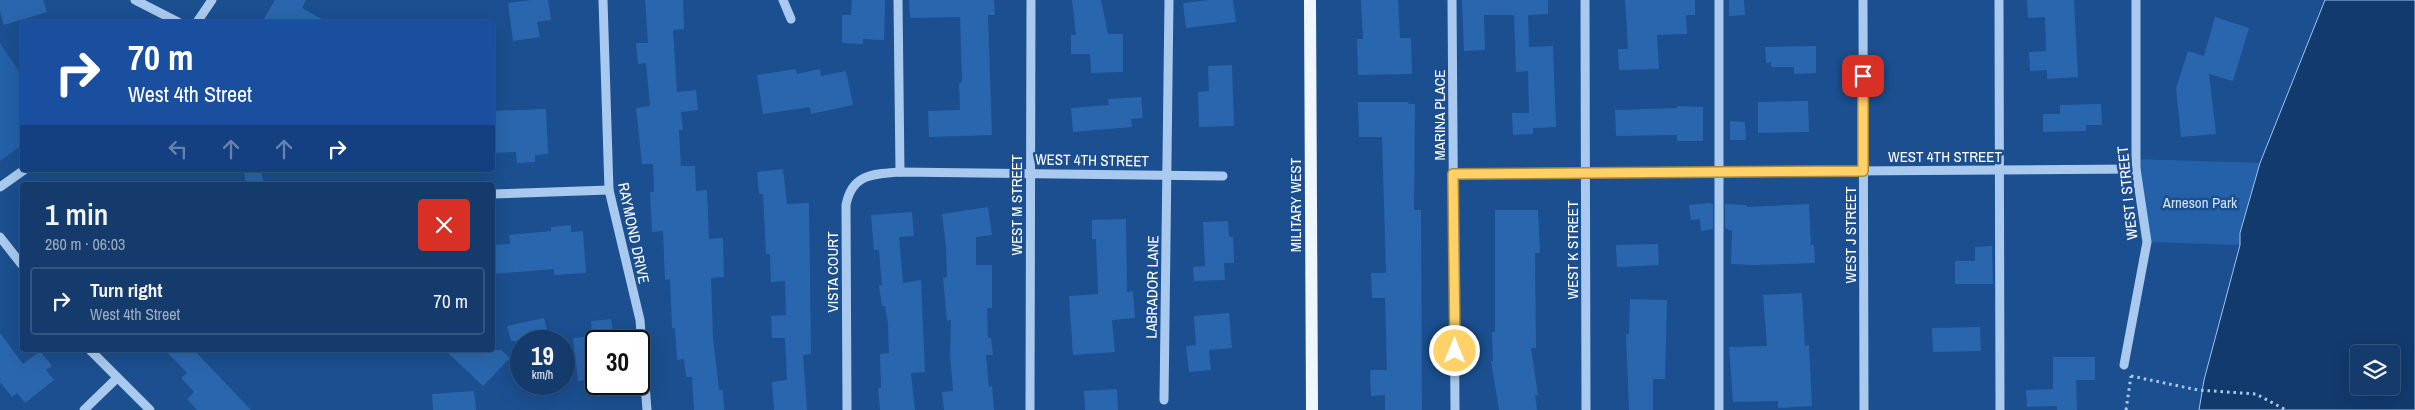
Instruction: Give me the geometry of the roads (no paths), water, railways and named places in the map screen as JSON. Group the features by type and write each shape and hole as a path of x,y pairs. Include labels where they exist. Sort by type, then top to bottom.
{"main road":[{"name":"MILITARY WEST","path":"1310,0 1312,410"}],"street":[{"path":"136,0 174,20"},
{"path":"198,20 212,0"},
{"name":"RAYMOND DRIVE","path":"603,0 608,190 640,320 647,410"},
{"path":"783,0 791,18"},
{"path":"898,0 900,172"},
{"name":"WEST M STREET","path":"1030,410 1031,0"},
{"name":"LABRADOR LANE","path":"1164,400 1169,0"},
{"name":"MARINA PLACE","path":"1452,0 1455,410"},
{"name":"WEST K STREET","path":"1585,0 1586,410"},
{"path":"1719,0 1719,410"},
{"name":"WEST J STREET","path":"1863,0 1864,410"},
{"path":"1999,0 2000,410"},
{"name":"WEST I STREET","path":"2124,365 2147,242 2136,169 2136,0"},
{"name":"WEST 4TH STREET","path":"1453,174 2136,169"},
{"path":"0,187 21,172"},
{"name":"WEST 4TH STREET","path":"900,172 1223,176"},
{"name":"VISTA COURT","path":"847,410 846,205 848,192 855,182 867,177 900,172"},
{"path":"495,194 608,190"},
{"path":"0,237 20,262"},
{"path":"92,352 150,410"},
{"path":"84,410 117,378"}],"park label":[{"name":"Arneson Park","path":"2200,202"}]}
